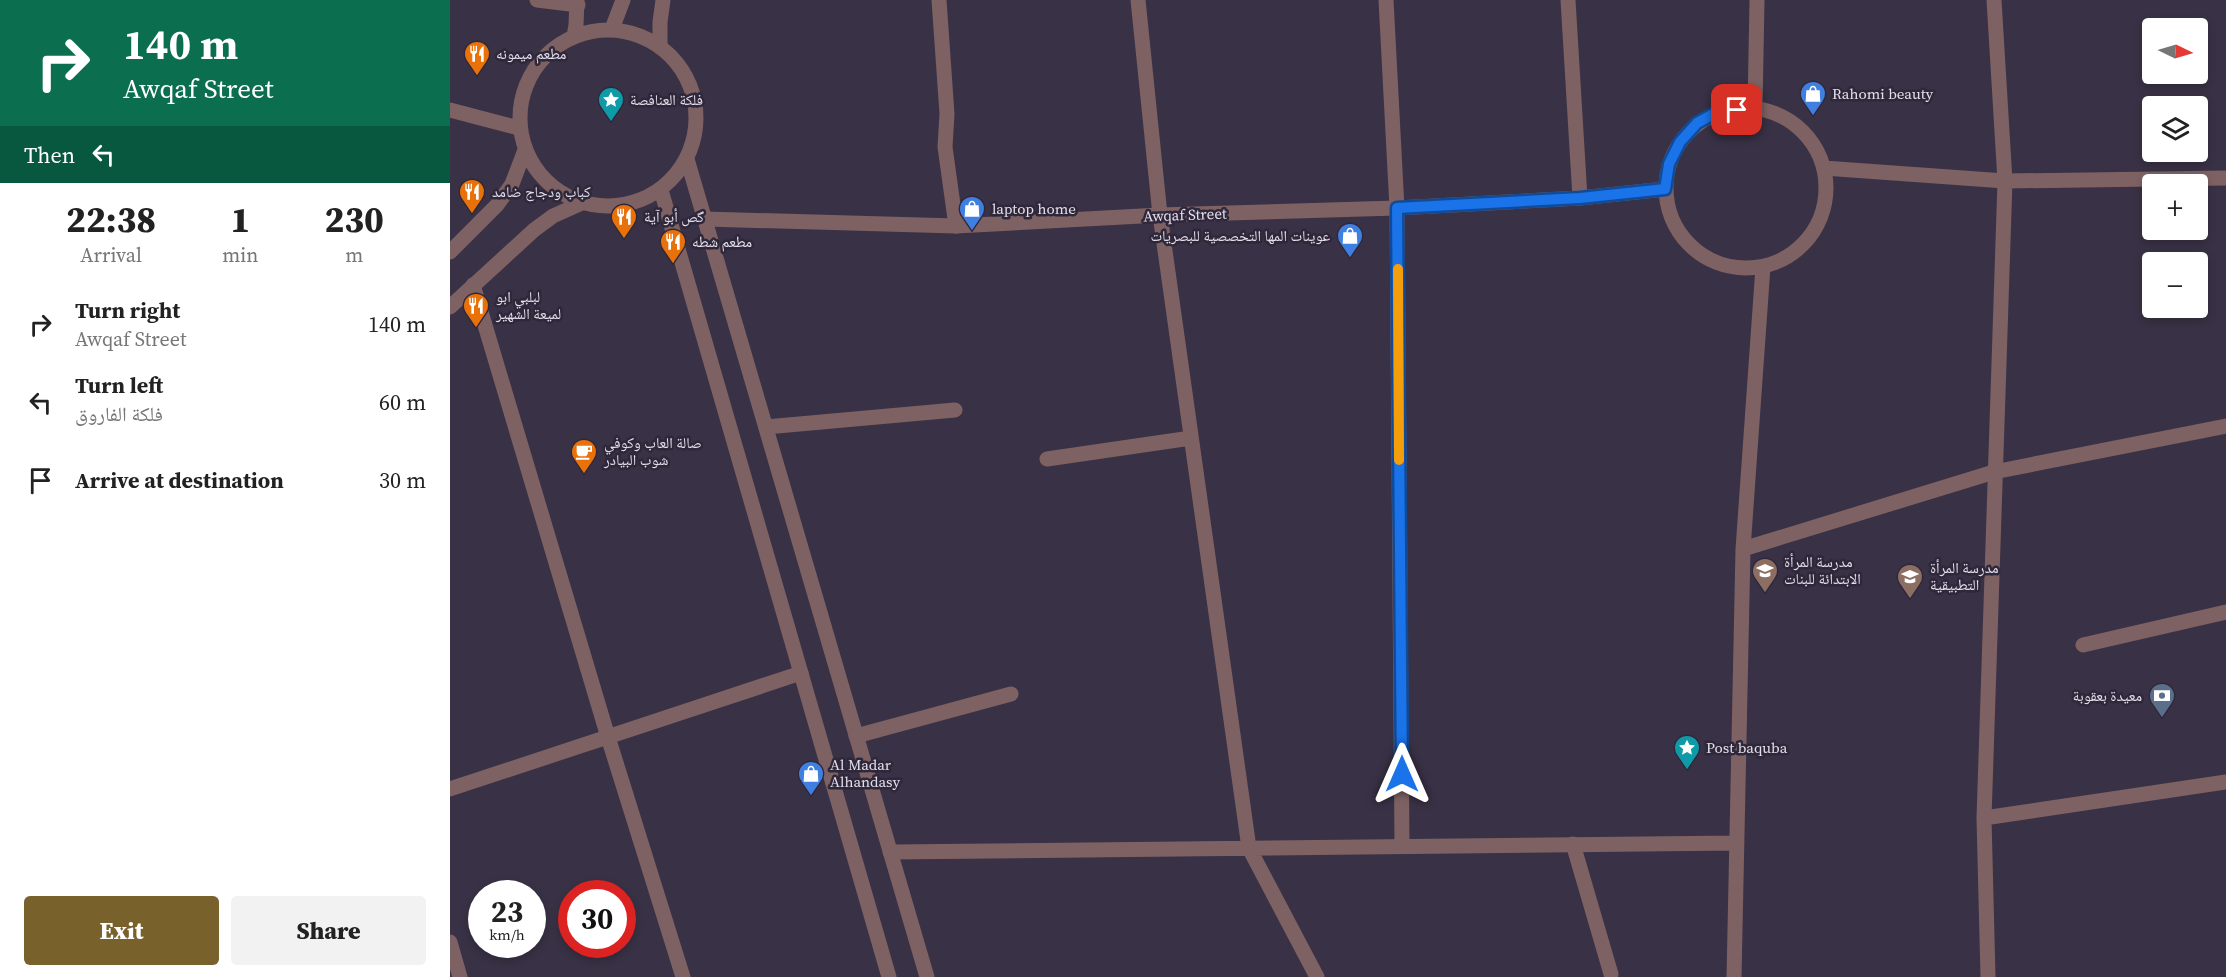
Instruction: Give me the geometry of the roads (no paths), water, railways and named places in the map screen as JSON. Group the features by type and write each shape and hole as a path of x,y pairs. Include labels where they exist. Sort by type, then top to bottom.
{"street":[{"path":"537,0 577,2 574,36"},
{"path":"611,0 611,29"},
{"path":"611,29 623,0"},
{"path":"660,45 663,0"},
{"path":"939,0 947,114 945,147 956,226"},
{"path":"1138,0 1160,215 1249,848 1317,977"},
{"path":"1386,0 1397,208 1402,845"},
{"path":"1568,0 1580,198"},
{"path":"1755,108 1757,0"},
{"path":"1988,977 1984,818 2005,181 1994,0"},
{"path":"611,29 629,31 660,45 678,63 690,85 696,110 695,135 687,159 675,176 661,190 636,202 609,207 582,203 558,192 538,174 525,150 519,128 520,105 526,83 538,63 554,47 574,36 591,30 611,29"},
{"path":"1755,108 1771,111 1794,123 1812,143 1824,168 1826,194 1820,218 1807,241 1787,257 1763,267 1739,269 1716,263 1695,251 1679,234 1669,212 1665,189 1669,164 1680,142 1697,123 1719,111 1755,108"},
{"path":"450,110 519,128"},
{"path":"450,252 498,206 512,184 525,150"},
{"path":"687,159 927,977"},
{"path":"1824,168 2005,181 2226,178"},
{"name":"Awqaf Street","path":"705,219 956,226 1160,215 1397,208 1580,198 1665,189"},
{"path":"661,190 889,977"},
{"path":"450,307 534,230 553,216 582,203"},
{"path":"1734,977 1743,549 1763,267"},
{"path":"472,285 683,977"},
{"path":"766,427 955,410"},
{"path":"1743,549 1994,472 2226,426"},
{"path":"1047,459 1191,438"},
{"path":"2083,645 2226,612"},
{"path":"450,789 801,673"},
{"path":"856,736 1011,694"},
{"path":"1984,818 2226,782"},
{"path":"890,852 1737,843"},
{"path":"1573,844 1611,974"},
{"path":"450,942 460,977"}],"place":[{"name":"مطعم ميمونه","path":"477,77"},
{"name":"Rahomi beauty","path":"1813,117"},
{"name":"فلكة العنافصة","path":"611,123"},
{"name":"كباب ودجاج ضامد","path":"472,215"},
{"name":"laptop home","path":"972,232"},
{"name":"گص أبو آية","path":"624,240"},
{"name":"عوينات المها التخصصية للبصريات","path":"1350,259"},
{"name":"مطعم شطه","path":"673,265"},
{"name":"لبلبي ابو لميعة الشهير","path":"476,329"},
{"name":"صالة العاب وكوفي شوب البيادر","path":"584,475"},
{"name":"مدرسة المرأة الابتدائة للبنات","path":"1765,594"},
{"name":"مدرسة المرأة التطبيقية","path":"1910,600"},
{"name":"معيدة بعقوبة","path":"2162,719"},
{"name":"Post baquba","path":"1687,771"},
{"name":"Al Madar Alhandasy","path":"811,797"}]}
